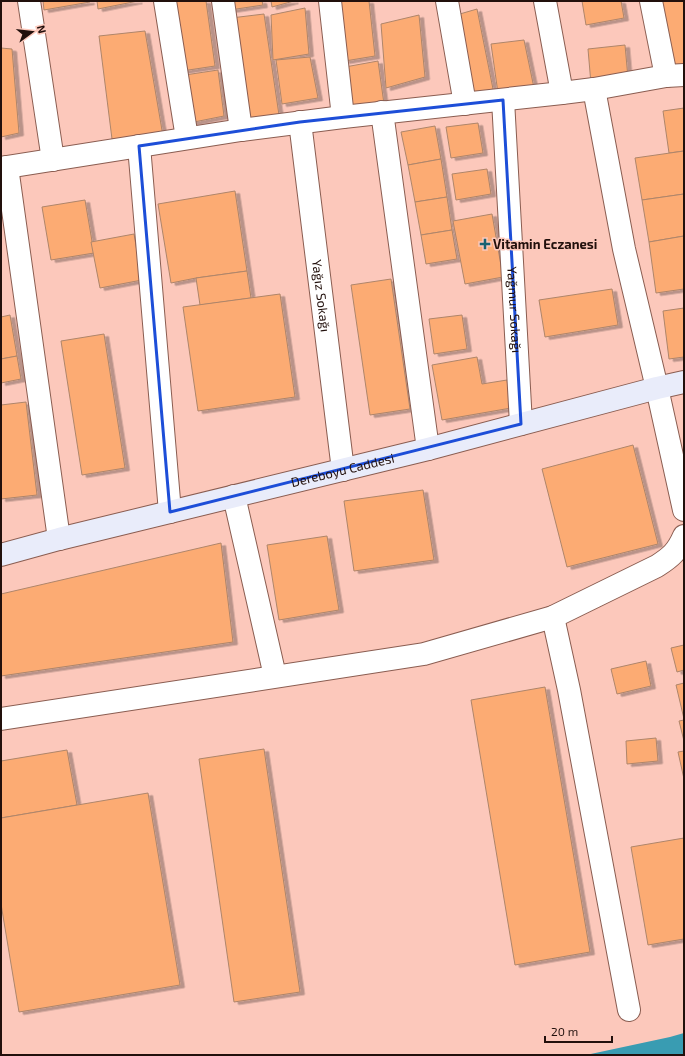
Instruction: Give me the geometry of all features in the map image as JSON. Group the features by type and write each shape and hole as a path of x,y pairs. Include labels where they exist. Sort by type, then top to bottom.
{"main road":[{"name":"Dereboyu Caddesi","path":"1,555 59,539 428,449 684,382"}],"street":[{"path":"29,1 53,160"},
{"path":"165,1 186,138"},
{"path":"223,1 240,130"},
{"path":"330,1 343,116"},
{"path":"447,1 465,104"},
{"path":"545,1 562,94"},
{"path":"59,539 4,168 240,130 343,116 562,94 675,76 651,1"},
{"path":"594,89 624,249 684,510"},
{"name":"Yağmur Sokağı","path":"503,100 521,424"},
{"path":"382,112 428,449"},
{"name":"Yağız Sokağı","path":"300,122 343,470"},
{"path":"139,146 170,512"},
{"path":"234,496 275,676"},
{"path":"1,719 424,654 553,617 657,566 670,558 680,547 684,536"},
{"path":"553,617 569,690 629,1010"}],"highlighted area":[{"path":"503,100 521,424 170,512 139,146 300,122"}],"water":[{"path":"684,1033 684,1055 586,1055 670,1037"}],"building":[{"path":"43,1 90,1 90,2 44,10"},
{"path":"97,1 138,1 98,9"},
{"path":"173,1 206,1 215,66 182,71"},
{"path":"230,1 262,1 263,5 230,10"},
{"path":"271,1 294,1 272,7"},
{"path":"338,1 369,1 375,56 345,61"},
{"path":"582,1 621,1 624,18 586,25"},
{"path":"655,1 684,1 684,64 665,68"},
{"path":"305,8 309,54 273,60 271,15"},
{"path":"477,9 493,89 469,95 453,16"},
{"path":"264,14 279,115 244,123 231,18"},
{"path":"419,15 425,77 386,88 381,24"},
{"path":"145,31 163,136 112,139 99,36"},
{"path":"524,40 534,88 498,93 491,44"},
{"path":"625,45 628,78 591,84 588,49"},
{"path":"1,48 12,49 19,133 1,137"},
{"path":"310,57 318,98 282,104 276,60"},
{"path":"378,61 384,104 348,109 345,67"},
{"path":"218,70 224,116 189,123 185,75"},
{"path":"684,108 684,151 669,153 663,111"},
{"path":"478,123 483,153 451,158 446,127"},
{"path":"435,126 441,159 408,165 401,132"},
{"path":"684,151 684,194 642,200 635,158"},
{"path":"441,159 447,197 415,202 408,165"},
{"path":"487,169 491,194 456,200 452,174"},
{"path":"235,191 247,271 171,283 158,204"},
{"path":"684,194 684,236 649,242 642,200"},
{"path":"447,197 452,230 421,235 415,202"},
{"path":"85,200 94,253 51,260 42,207"},
{"path":"492,214 503,277 465,284 453,221"},
{"path":"452,230 457,259 426,264 421,235"},
{"path":"134,234 142,280 100,288 91,242"},
{"path":"684,236 684,289 656,293 649,242"},
{"path":"247,271 251,298 200,305 196,278"},
{"path":"391,279 410,409 370,415 351,285"},
{"path":"612,289 618,325 545,337 539,300"},
{"path":"280,294 295,397 198,411 183,307"},
{"path":"684,308 684,357 669,359 663,311"},
{"path":"10,315 17,356 1,359 1,317"},
{"path":"462,315 467,349 434,354 429,319"},
{"path":"104,334 125,468 82,475 61,341"},
{"path":"17,356 21,379 1,383 1,359"},
{"path":"477,357 482,384 507,380 511,408 442,420 432,365"},
{"path":"26,402 37,495 1,499 1,405"},
{"path":"633,445 658,544 567,567 542,469"},
{"path":"423,490 434,560 354,571 344,501"},
{"path":"327,536 339,610 279,620 267,545"},
{"path":"221,543 233,642 1,676 1,594"},
{"path":"684,645 684,670 677,672 671,648"},
{"path":"646,661 651,686 617,694 611,669"},
{"path":"684,683 684,719 676,685"},
{"path":"545,687 590,952 515,965 471,700"},
{"path":"684,720 684,741 679,721"},
{"path":"656,738 658,761 627,764 626,741"},
{"path":"264,749 300,992 234,1002 199,759"},
{"path":"67,750 77,805 1,818 1,761"},
{"path":"684,751 684,779 678,752"},
{"path":"148,793 180,985 19,1012 1,904 1,818"},
{"path":"684,838 684,939 648,945 631,847"}],"place":[{"name":"Vitamin Eczanesi","path":"485,244"}]}
